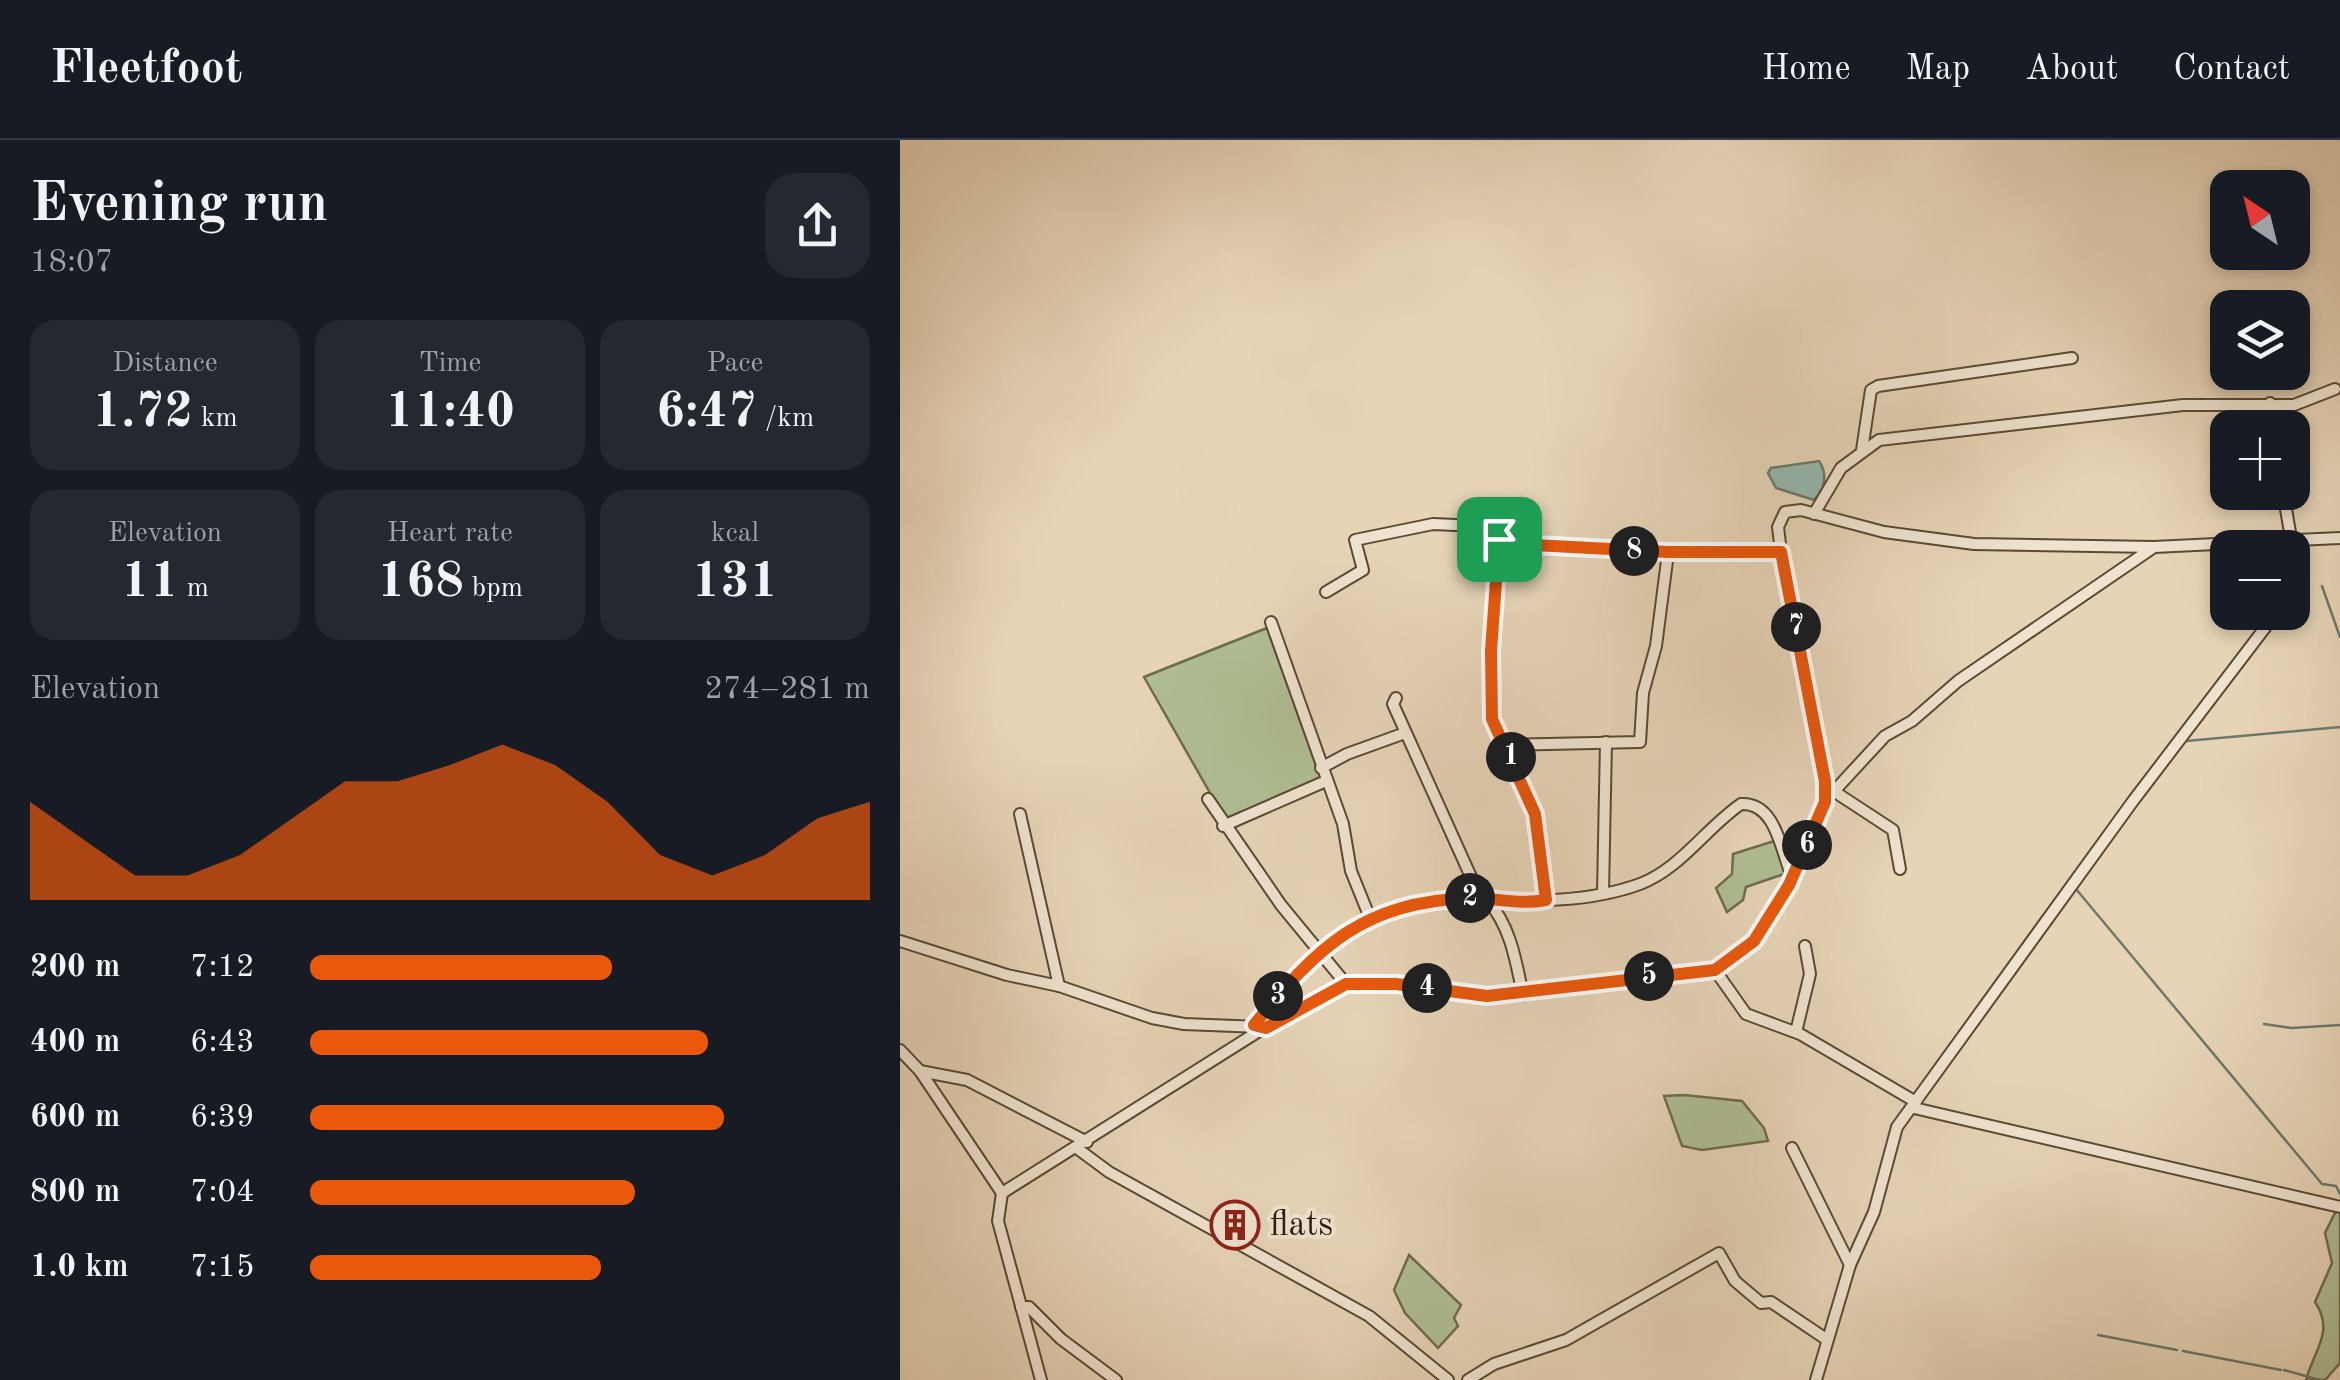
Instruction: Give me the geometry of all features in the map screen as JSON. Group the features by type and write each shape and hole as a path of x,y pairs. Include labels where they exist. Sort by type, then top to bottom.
{"street":[{"path":"1862,450 1864,413 1871,390 1878,386 2072,358"},
{"path":"1814,514 1841,468 1862,450 1896,436 2183,405 2294,405 2335,389"},
{"path":"2270,403 2270,410"},
{"path":"1825,802 1815,722 1781,552 1778,527 1786,512 1814,514 1884,532 1974,544 2154,547 2210,543"},
{"path":"1326,592 1363,570 1355,540 1433,524 1502,526 1491,651 1492,719 1535,814 1546,900"},
{"path":"2310,538 2340,538"},
{"path":"1499,539 1516,544 1668,552 1781,552"},
{"path":"1002,1193 1260,1027 1346,984 1396,984 1487,996 1523,995 1560,986 1715,970 1754,941 1792,877 1825,802 1885,736 2154,547"},
{"path":"1506,745 1640,742 1643,693 1656,646 1668,552"},
{"path":"1271,622 1370,918"},
{"path":"1816,1380 1850,1265 1874,1212 1897,1127 2132,800 2263,630"},
{"path":"1396,698 1393,704 1405,733 1484,900 1500,914 1514,950 1523,995"},
{"path":"1321,768 1405,733"},
{"path":"1603,892 1606,742"},
{"path":"1223,826 1326,781"},
{"path":"1835,792 1893,830 1900,870"},
{"path":"1208,799 1223,826 1346,984"},
{"path":"1260,1027 1322,950 1338,935 1370,918 1414,904 1546,900 1603,892 1656,878 1746,803 1767,814 1792,877"},
{"path":"1020,814 1059,986"},
{"path":"900,942 1184,1024 1260,1027"},
{"path":"1796,1032 1810,974 1805,946"},
{"path":"1715,970 1746,1014 1796,1032 1915,1105 2340,1207"},
{"path":"900,1050 920,1070 1002,1193 998,1220 1042,1380"},
{"path":"920,1070 966,1080 1082,1145 1109,1172 1369,1316 1448,1380"},
{"path":"1792,1148 1850,1265"},
{"path":"1468,1380 1494,1364 1566,1340 1719,1253 1735,1281 1761,1303 1771,1302 1826,1339"},
{"path":"1021,1307 1029,1307 1061,1340 1116,1380"}],"green space":[{"path":"1267,628 1321,779 1226,821 1144,677"},
{"path":"1774,841 1787,873 1746,887 1743,900 1727,912 1716,888 1732,874 1733,854"},
{"path":"1664,1096 1742,1101 1764,1128 1768,1141 1702,1150 1682,1146"},
{"path":"2340,1203 2340,1363 2325,1380 2306,1380 2323,1332 2315,1302 2332,1263 2325,1233"},
{"path":"1409,1255 1461,1305 1454,1318 1458,1326 1438,1348 1405,1313 1394,1290"}],"water":[{"path":"1819,461 1824,481 1814,500 1776,488 1768,473 1771,468"}],"waterway":[{"path":"2322,586 2340,637"},
{"path":"2186,741 2340,727"},
{"path":"2076,889 2322,1184 2336,1186 2340,1194"},
{"path":"2264,1024 2292,1028 2340,1025"},
{"path":"2098,1335 2177,1350"},
{"path":"2183,1351 2281,1370"},
{"path":"2284,1370 2320,1380"}],"place":[{"name":"flats","path":"1235,1225"}],"route":[{"path":"1499,539 1516,544 1668,552 1781,552 1825,781 1825,802 1789,885 1754,941 1715,970 1560,986 1523,995 1487,996 1396,984 1346,984 1328,990 1266,1028 1254,1025 1286,986 1338,935 1370,918 1414,904 1474,898 1497,902 1546,900 1535,814 1492,719 1491,651 1499,539"}]}
